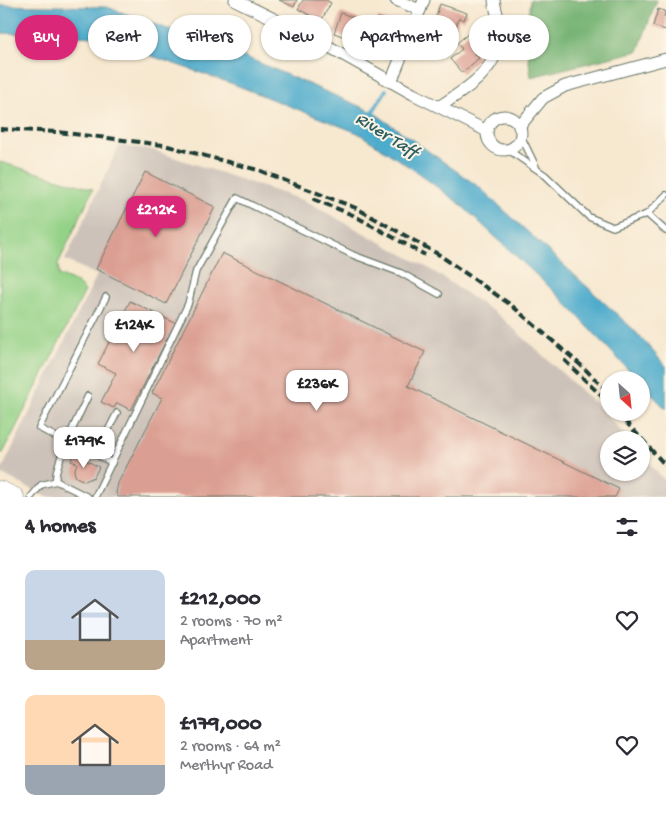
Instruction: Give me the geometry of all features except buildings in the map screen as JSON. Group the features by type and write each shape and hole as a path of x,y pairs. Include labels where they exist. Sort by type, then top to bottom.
{"main road":[{"path":"0,490 15,497"}],"street":[{"path":"235,0 317,40 391,82 487,131"},
{"path":"391,82 422,5 396,0"},
{"path":"440,106 470,87 493,61 500,32 494,0"},
{"path":"520,131 514,119 502,116 492,121 487,131 487,137 494,147 507,149 515,146 520,131 543,98 565,86 666,59"}],"lane":[{"path":"520,131 537,169"},
{"path":"507,149 537,169 589,217 613,227 647,214 666,195"},
{"path":"95,497 188,304 196,271 236,198 353,255 401,273 439,294"},
{"path":"647,214 666,231"},
{"path":"68,443 39,428 106,297"},
{"path":"56,481 54,474 68,443 68,438 88,396"},
{"path":"112,462 96,454 117,414"},
{"path":"31,497 41,485 56,481 88,497"}],"shaded area":[{"path":"119,146 149,149 305,201 430,269 501,317 599,407 600,421 612,421 621,431 600,431 600,481 650,481 650,464 666,482 666,497 47,497 0,473 97,275 65,260"}],"green space":[{"path":"530,0 657,0 638,51 531,77 529,60 549,60 549,15 528,15"},
{"path":"0,162 93,189 58,264 59,275 77,283 85,291 3,453 0,453"}],"water":[{"path":"0,5 107,7 129,15 88,15 88,37 78,36 78,15 15,15 15,34 0,33"},
{"name":"River Taff","path":"158,25 168,29 168,60 251,59 373,112 479,187 634,330 666,366 666,409 650,393 650,371 630,371 561,298 460,204 414,170 358,133 233,84 158,58"}],"waterway":[{"name":"River Taff","path":"370,116 386,90"}],"railway":[{"path":"0,129 58,132 164,145 258,170 356,208 438,254 511,305 600,384"},
{"path":"313,199 353,215 425,255"},
{"path":"564,360 600,394"},
{"path":"625,421 666,466"}]}
